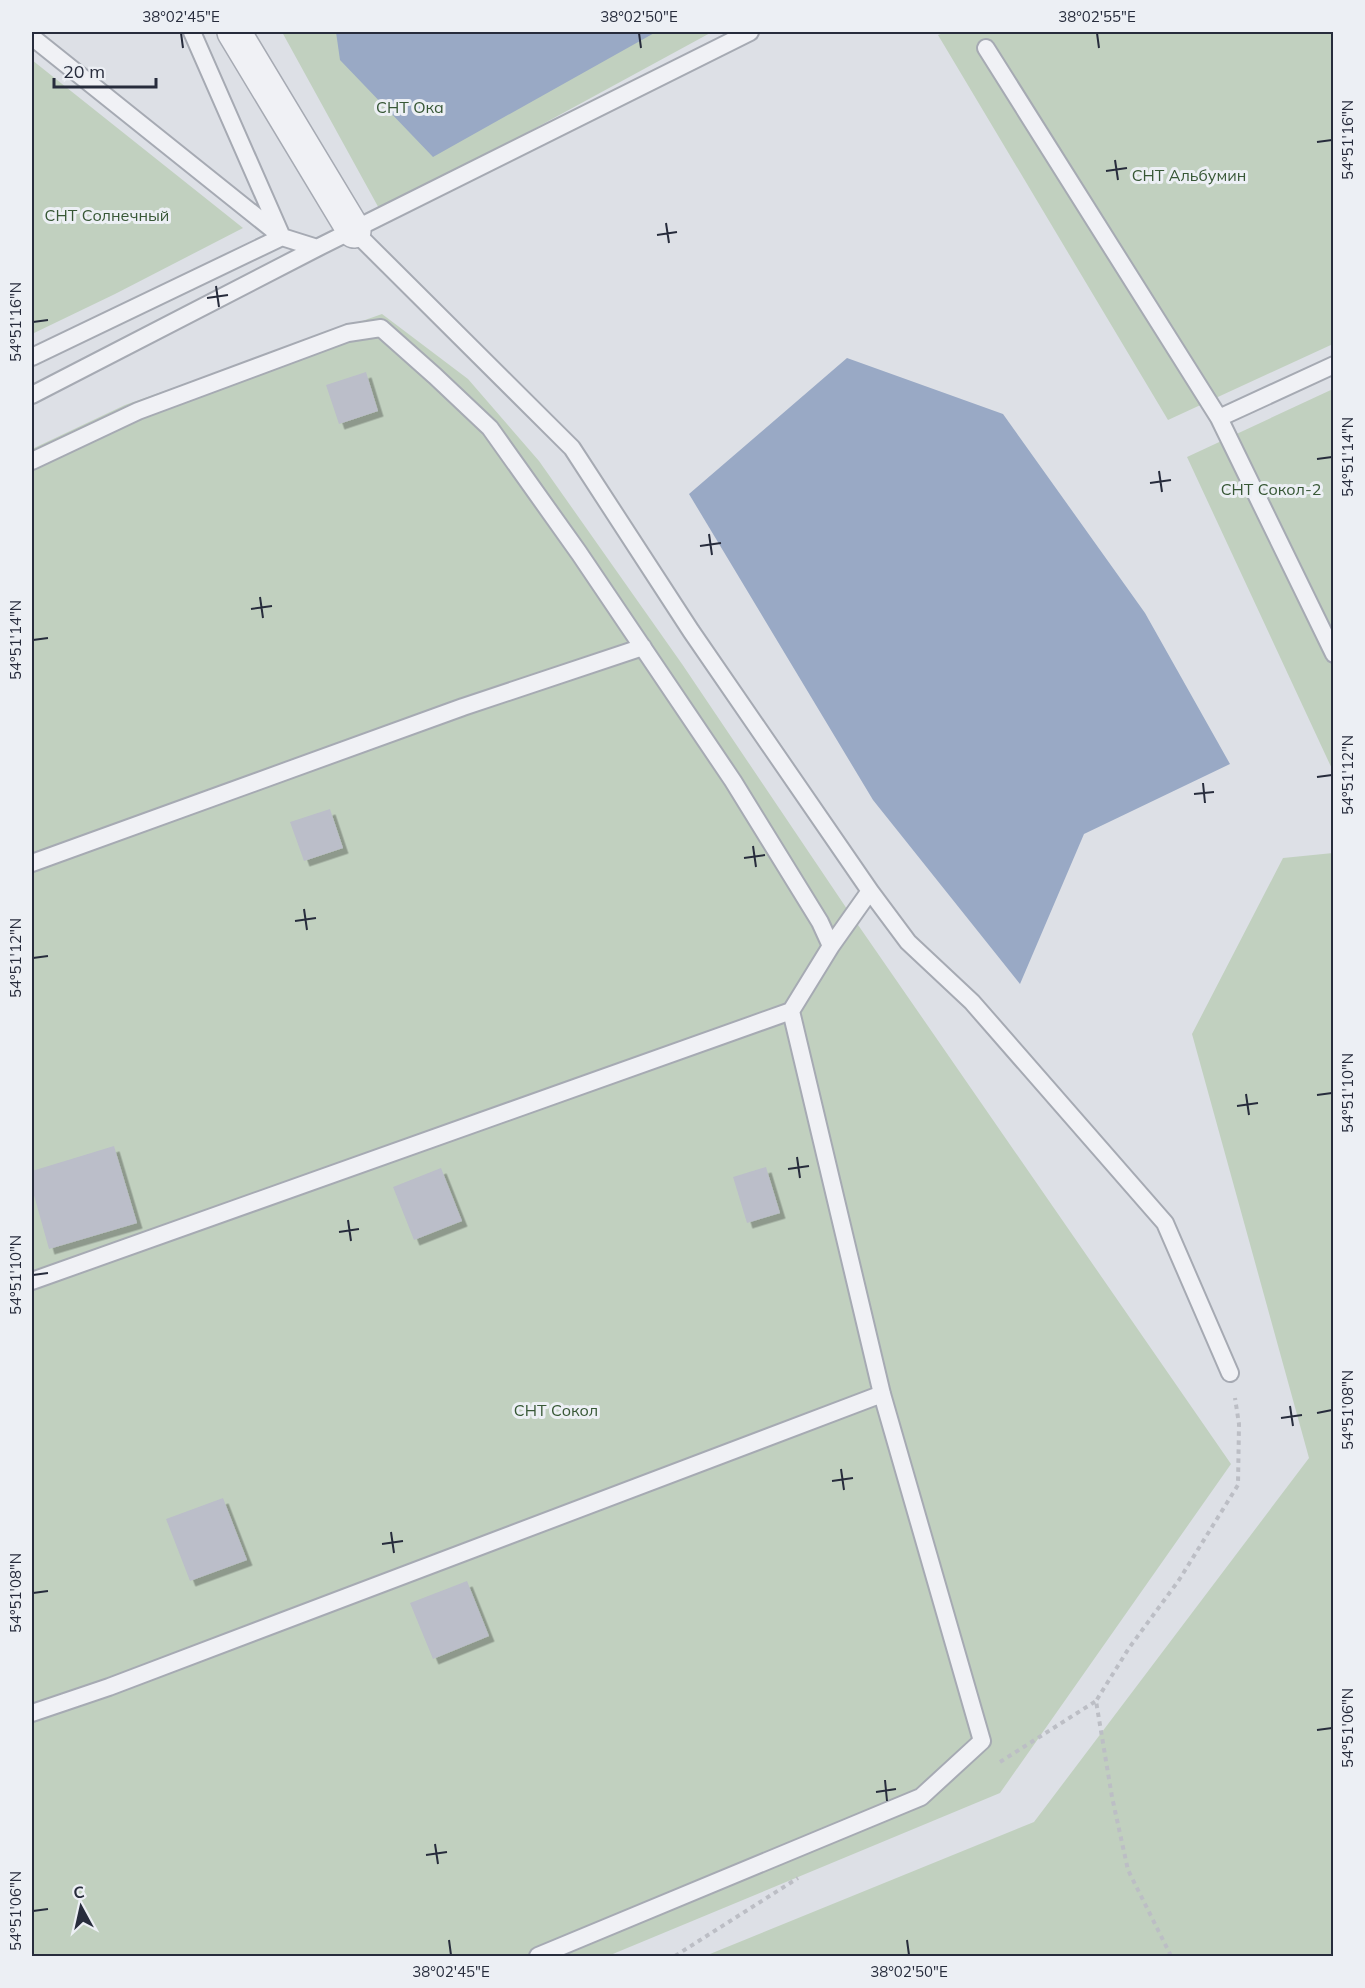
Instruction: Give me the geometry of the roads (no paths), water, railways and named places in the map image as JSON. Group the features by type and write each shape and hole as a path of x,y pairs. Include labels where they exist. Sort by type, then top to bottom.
{"street":[{"path":"234,32 354,231"}],"lane":[{"path":"192,32 282,237"},
{"path":"32,394 317,248 750,32"},
{"path":"32,37 282,237 317,248"},
{"path":"986,48 1219,418 1334,654"},
{"path":"354,231 572,448 691,631 870,891 908,942 972,1002 1165,1223 1230,1373"},
{"path":"32,357 282,237"},
{"path":"32,461 138,411 348,333 381,328 490,428 643,647 733,781 820,922 831,946"},
{"path":"1219,418 1334,365"},
{"path":"32,863 452,711 643,647"},
{"path":"32,1281 791,1011 831,946 870,891"},
{"path":"538,1956 921,1797 982,1741 882,1394 791,1011"},
{"path":"32,1713 109,1687 882,1394"}],"water":[{"path":"336,32 656,32 433,157 340,60"},
{"path":"847,358 1003,414 1145,613 1230,764 1084,834 1020,984 873,800 689,494"}],"park label":[{"name":"СНТ Ока","path":"410,107"},
{"name":"СНТ Альбумин","path":"1189,175"},
{"name":"СНТ Солнечный","path":"107,215"},
{"name":"СНТ Сокол-2","path":"1271,489"},
{"name":"СНТ Сокол","path":"556,1410"}]}
